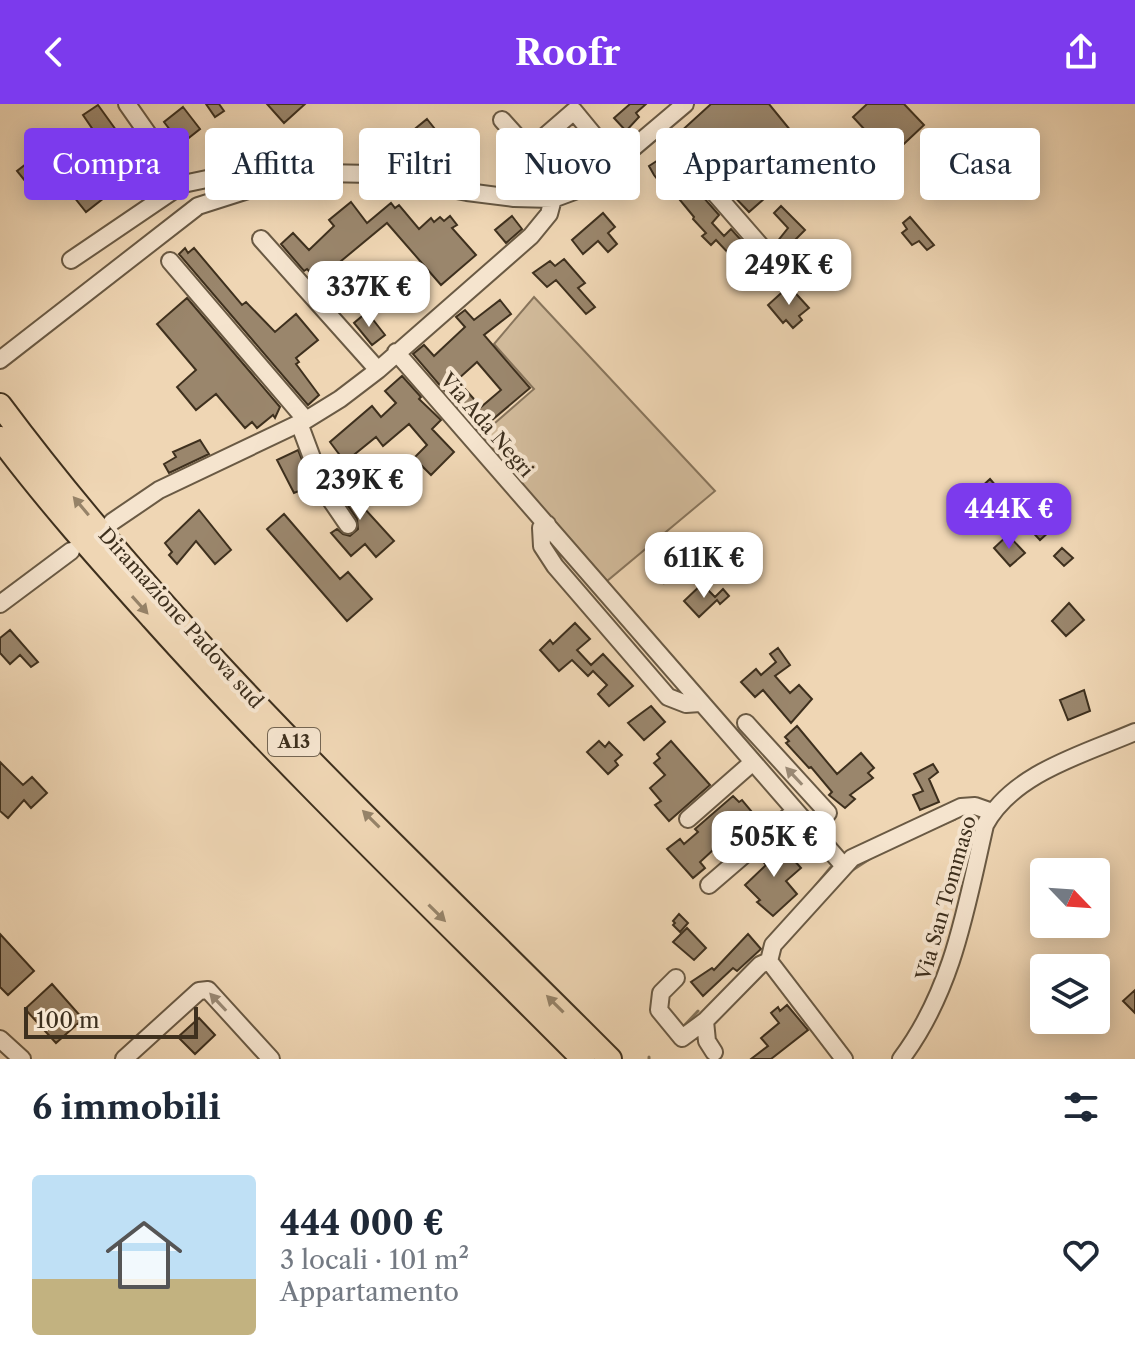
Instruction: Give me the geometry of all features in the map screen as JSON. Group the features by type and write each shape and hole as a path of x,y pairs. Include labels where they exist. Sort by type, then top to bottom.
{"highway":[{"name":"Diramazione Padova sud","path":"0,405 76,501 240,687 610,1059"},
{"name":"Diramazione Padova sud","path":"0,438 122,585 224,699 583,1059"}],"street":[{"path":"127,104 144,128"},
{"path":"658,128 685,104"},
{"path":"554,128 574,111 588,128"},
{"path":"502,120 509,128"},
{"path":"640,143 656,130"},
{"path":"343,173 373,174 496,196"},
{"path":"71,260 159,200"},
{"path":"0,360 198,206 217,200"},
{"path":"112,522 159,490 302,421 340,399 378,370 531,236 549,214 553,200"},
{"path":"721,200 766,252"},
{"path":"261,239 378,370"},
{"path":"170,261 302,421 324,490 348,525"},
{"name":"Via Ada Negri","path":"396,352 843,865"},
{"path":"0,604 71,551"},
{"path":"729,736 759,712"},
{"path":"746,723 828,813 810,827"},
{"name":"Via San Tommaso","path":"901,1059 931,1014 949,971 985,825 992,812 1010,792 1036,776 1135,732"},
{"path":"688,819 753,762"},
{"path":"769,961 773,945 843,865 902,833 961,807 975,806 992,812"},
{"path":"709,885 795,811"},
{"path":"676,978 661,993 659,1010 682,1038 705,1021 760,965 769,961"},
{"path":"769,961 844,1059"},
{"path":"124,1059 199,991 208,990 271,1059"},
{"path":"705,1021 707,1041 714,1052"},
{"path":"0,1039 22,1059"}],"shaded area":[{"path":"534,297 715,491 607,581 480,436 534,389 494,344"}],"building":[{"path":"206,104 219,104 224,111 215,117"},
{"path":"267,104 305,104 284,123"},
{"path":"630,104 646,104 636,113 639,117 629,128 623,128 614,118"},
{"path":"711,104 769,104 789,128 685,128"},
{"path":"867,104 904,104 924,125 904,144 904,128 863,128 853,117"},
{"path":"98,105 115,128 92,128 83,115"},
{"path":"183,107 200,129 189,138 189,128 169,128 164,122"},
{"path":"427,119 434,128 416,128"},
{"path":"656,161 656,178 654,175 649,166"},
{"path":"24,166 24,180 17,171"},
{"path":"76,200 101,200 86,212"},
{"path":"680,200 706,200 719,215 712,223 724,236 731,229 758,259 752,264 757,269 750,276 716,240 711,245 702,236 706,233"},
{"path":"738,200 763,200 749,212"},
{"path":"351,202 367,223 391,203 395,208 399,205 419,229 431,218 434,222 440,217 444,221 450,216 457,225 452,228 476,255 441,285 387,223 329,271 325,268 315,277 307,269 304,271 281,244 293,233 309,250 334,226 329,220"},
{"path":"781,206 805,230 785,250 777,242 788,228 774,213"},
{"path":"603,213 615,227 608,233 617,244 608,252 598,241 583,254 572,240"},
{"path":"512,216 522,229 506,243 495,230"},
{"path":"910,217 934,245 927,250 919,241 912,245 902,233 907,229 903,223"},
{"path":"185,248 188,253 194,248 242,305 246,302 275,332 296,314 318,340 296,358 299,362 296,364 319,395 308,405 179,254"},
{"path":"564,259 585,283 578,288 595,307 586,314 556,280 547,287 533,273 550,261 555,266"},
{"path":"394,263 418,292 396,311 372,282"},
{"path":"789,286 809,308 799,316 802,320 793,328 786,320 783,323 768,305"},
{"path":"187,298 280,407 275,418 273,415 257,428 252,422 245,428 216,394 196,410 177,387 196,370 157,324"},
{"path":"500,300 511,314 484,335 530,388 479,431 413,354 424,345 434,356 465,327 456,317 465,310 474,320","holes":["477,362 501,390 481,407 457,380"]},
{"path":"367,312 385,335 372,345 354,323"},
{"path":"402,376 421,397 419,399 441,420 432,429 454,452 431,475 414,458 427,445 409,424 383,446 376,437 345,462 330,442 372,406 381,417 396,403 385,391"},
{"path":"200,440 209,454 169,473 164,464 176,457 173,452"},
{"path":"298,450 318,500 312,502 306,488 294,493 277,460"},
{"path":"344,474 371,501 364,508 394,541 376,557 365,544 351,556 331,533 337,529 350,536 358,529 357,519 333,484"},
{"path":"990,479 996,486 985,496 979,489"},
{"path":"1047,504 1062,520 1040,540 1025,524"},
{"path":"199,510 231,550 215,564 196,541 177,564 169,555 172,552 165,543"},
{"path":"284,514 340,579 348,572 372,599 347,621 267,529"},
{"path":"682,534 697,552 686,561 691,567 680,577 676,572 664,583 649,562"},
{"path":"1008,535 1025,553 1010,566 994,548"},
{"path":"1062,548 1073,558 1064,566 1054,556"},
{"path":"702,584 715,597 723,589 729,596 720,604 717,600 699,617 684,601"},
{"path":"1069,603 1084,620 1066,636 1052,621"},
{"path":"575,623 590,639 577,650 591,665 603,654 633,686 609,706 598,694 607,685 593,671 588,676 572,660 559,671 540,650 550,640 553,644"},
{"path":"10,630 38,662 31,667 20,655 10,664 0,653 0,638"},
{"path":"778,648 790,665 775,676 790,693 799,685 812,699 791,723 763,690 755,697 741,682 756,669 761,675 776,662 770,654"},
{"path":"1084,690 1090,711 1068,720 1060,700"},
{"path":"651,706 665,722 644,740 628,723"},
{"path":"797,726 837,774 861,753 874,768 868,773 873,778 850,795 855,799 845,808 829,795 832,792 786,743 789,741 785,737"},
{"path":"599,741 605,747 609,742 622,755 615,761 618,765 608,774 587,752"},
{"path":"671,741 710,785 669,821 655,805 661,801 650,788 665,775 654,763 660,758 657,754"},
{"path":"0,762 23,785 32,777 47,793 31,808 24,800 8,818 0,811"},
{"path":"933,764 938,772 929,779 939,802 920,810 913,795 923,791 914,774"},
{"path":"733,796 739,802 742,800 757,818 754,820 758,826 721,859 713,850 700,862 705,868 693,878 667,849 680,839 684,844 698,832 695,829"},
{"path":"777,841 801,868 786,881 797,894 773,916 757,902 760,900 745,885 766,865 759,857"},
{"path":"679,914 688,923 680,932 673,925"},
{"path":"687,928 706,948 694,960 673,942"},
{"path":"0,934 34,971 8,995 0,987"},
{"path":"748,934 761,949 737,971 733,968 703,996 691,982 712,968 714,970"},
{"path":"52,984 83,1019 56,1043 25,1009"},
{"path":"1135,990 1135,1013 1123,1001"},
{"path":"787,1005 808,1030 771,1059 751,1059 768,1046 761,1038 779,1023 771,1013"},
{"path":"199,1018 215,1035 195,1054 178,1037"}],"waterway":[{"path":"943,824 955,819"},
{"path":"851,871 871,858"},
{"path":"808,895 831,867"},
{"path":"682,1028 698,1011"}]}
